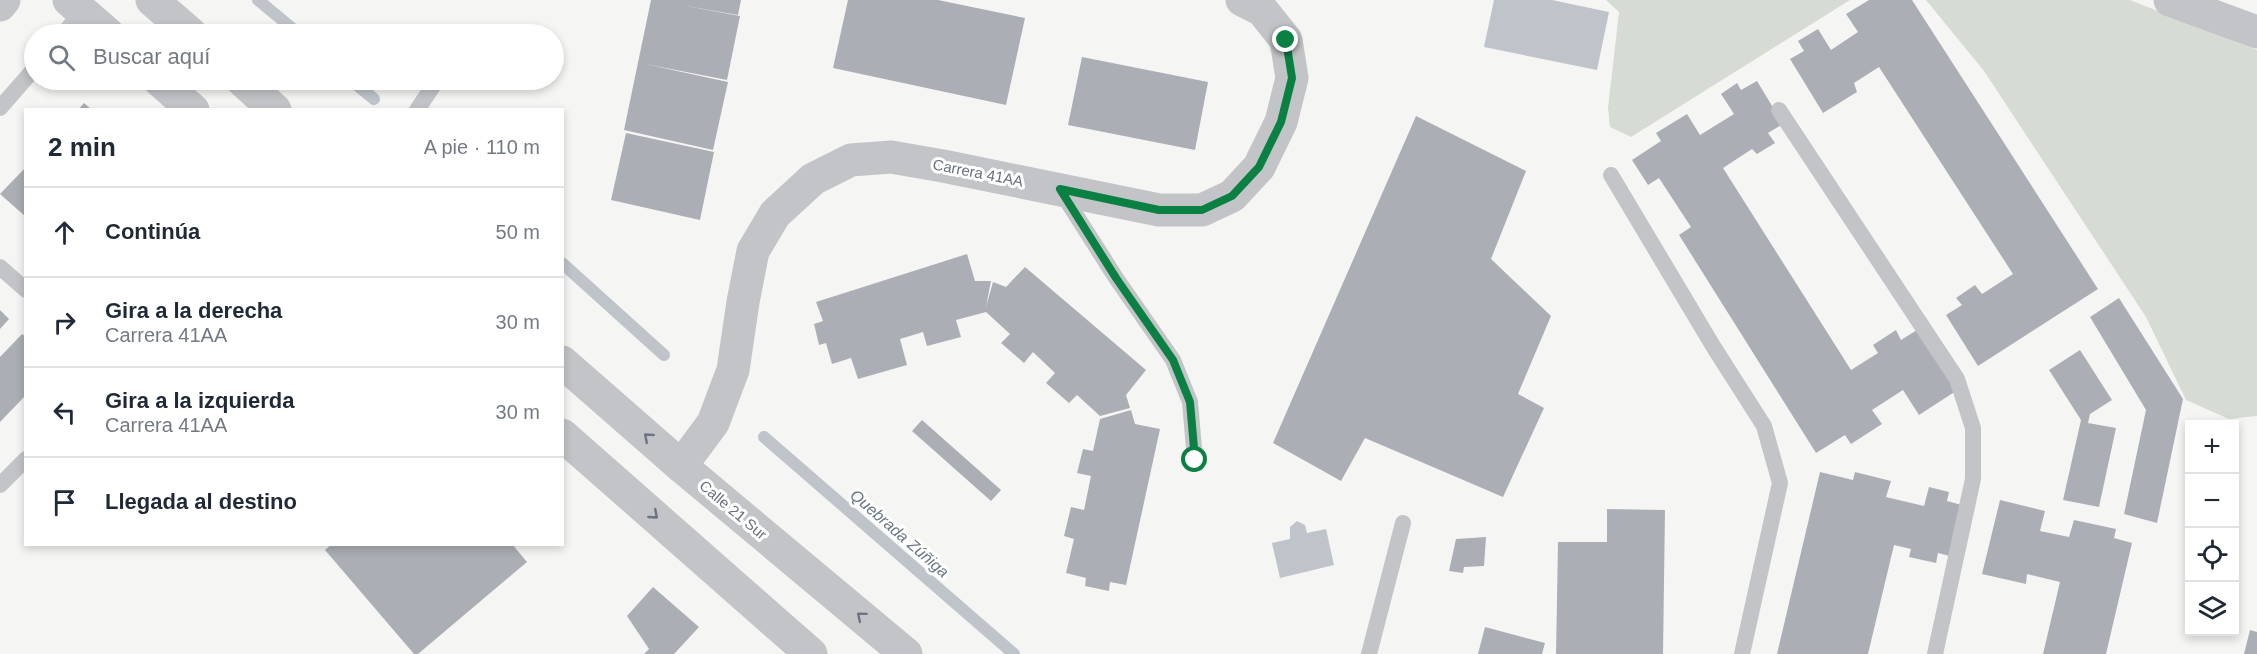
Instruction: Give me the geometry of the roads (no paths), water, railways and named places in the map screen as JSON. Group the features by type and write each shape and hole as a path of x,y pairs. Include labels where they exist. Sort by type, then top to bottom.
{"street":[{"path":"0,5 4,0"},
{"path":"152,0 180,24"},
{"name":"Carrera 41AA","path":"681,466 713,423 733,370 753,251 775,214 813,179 851,160 891,157 1159,210 1202,210 1232,196 1259,167 1281,122 1292,78 1286,40 1262,10 1242,0"},
{"path":"2170,0 2257,32"},
{"path":"72,16 88,24"},
{"path":"170,90 191,108"},
{"path":"253,90 273,108"},
{"name":"Calle 21 Sur","path":"564,364 681,466 906,654"},
{"path":"564,437 811,654"}],"lane":[{"path":"0,108 24,80"},
{"path":"418,108 430,90"},
{"path":"1779,110 1957,379 1973,428 1973,479 1935,654"},
{"path":"1611,175 1713,346 1764,426 1780,483 1742,654"},
{"path":"1060,189 1116,278 1173,360 1190,402 1195,460"},
{"path":"0,267 24,288"},
{"path":"0,485 24,461"},
{"path":"1369,654 1403,523"}],"waterway":[{"name":"Quebrada Zúñiga","path":"258,0 287,24"},
{"name":"Quebrada Zúñiga","path":"363,90 374,99"},
{"name":"Quebrada Zúñiga","path":"564,265 664,355"},
{"name":"Quebrada Zúñiga","path":"764,437 1014,654"}]}
